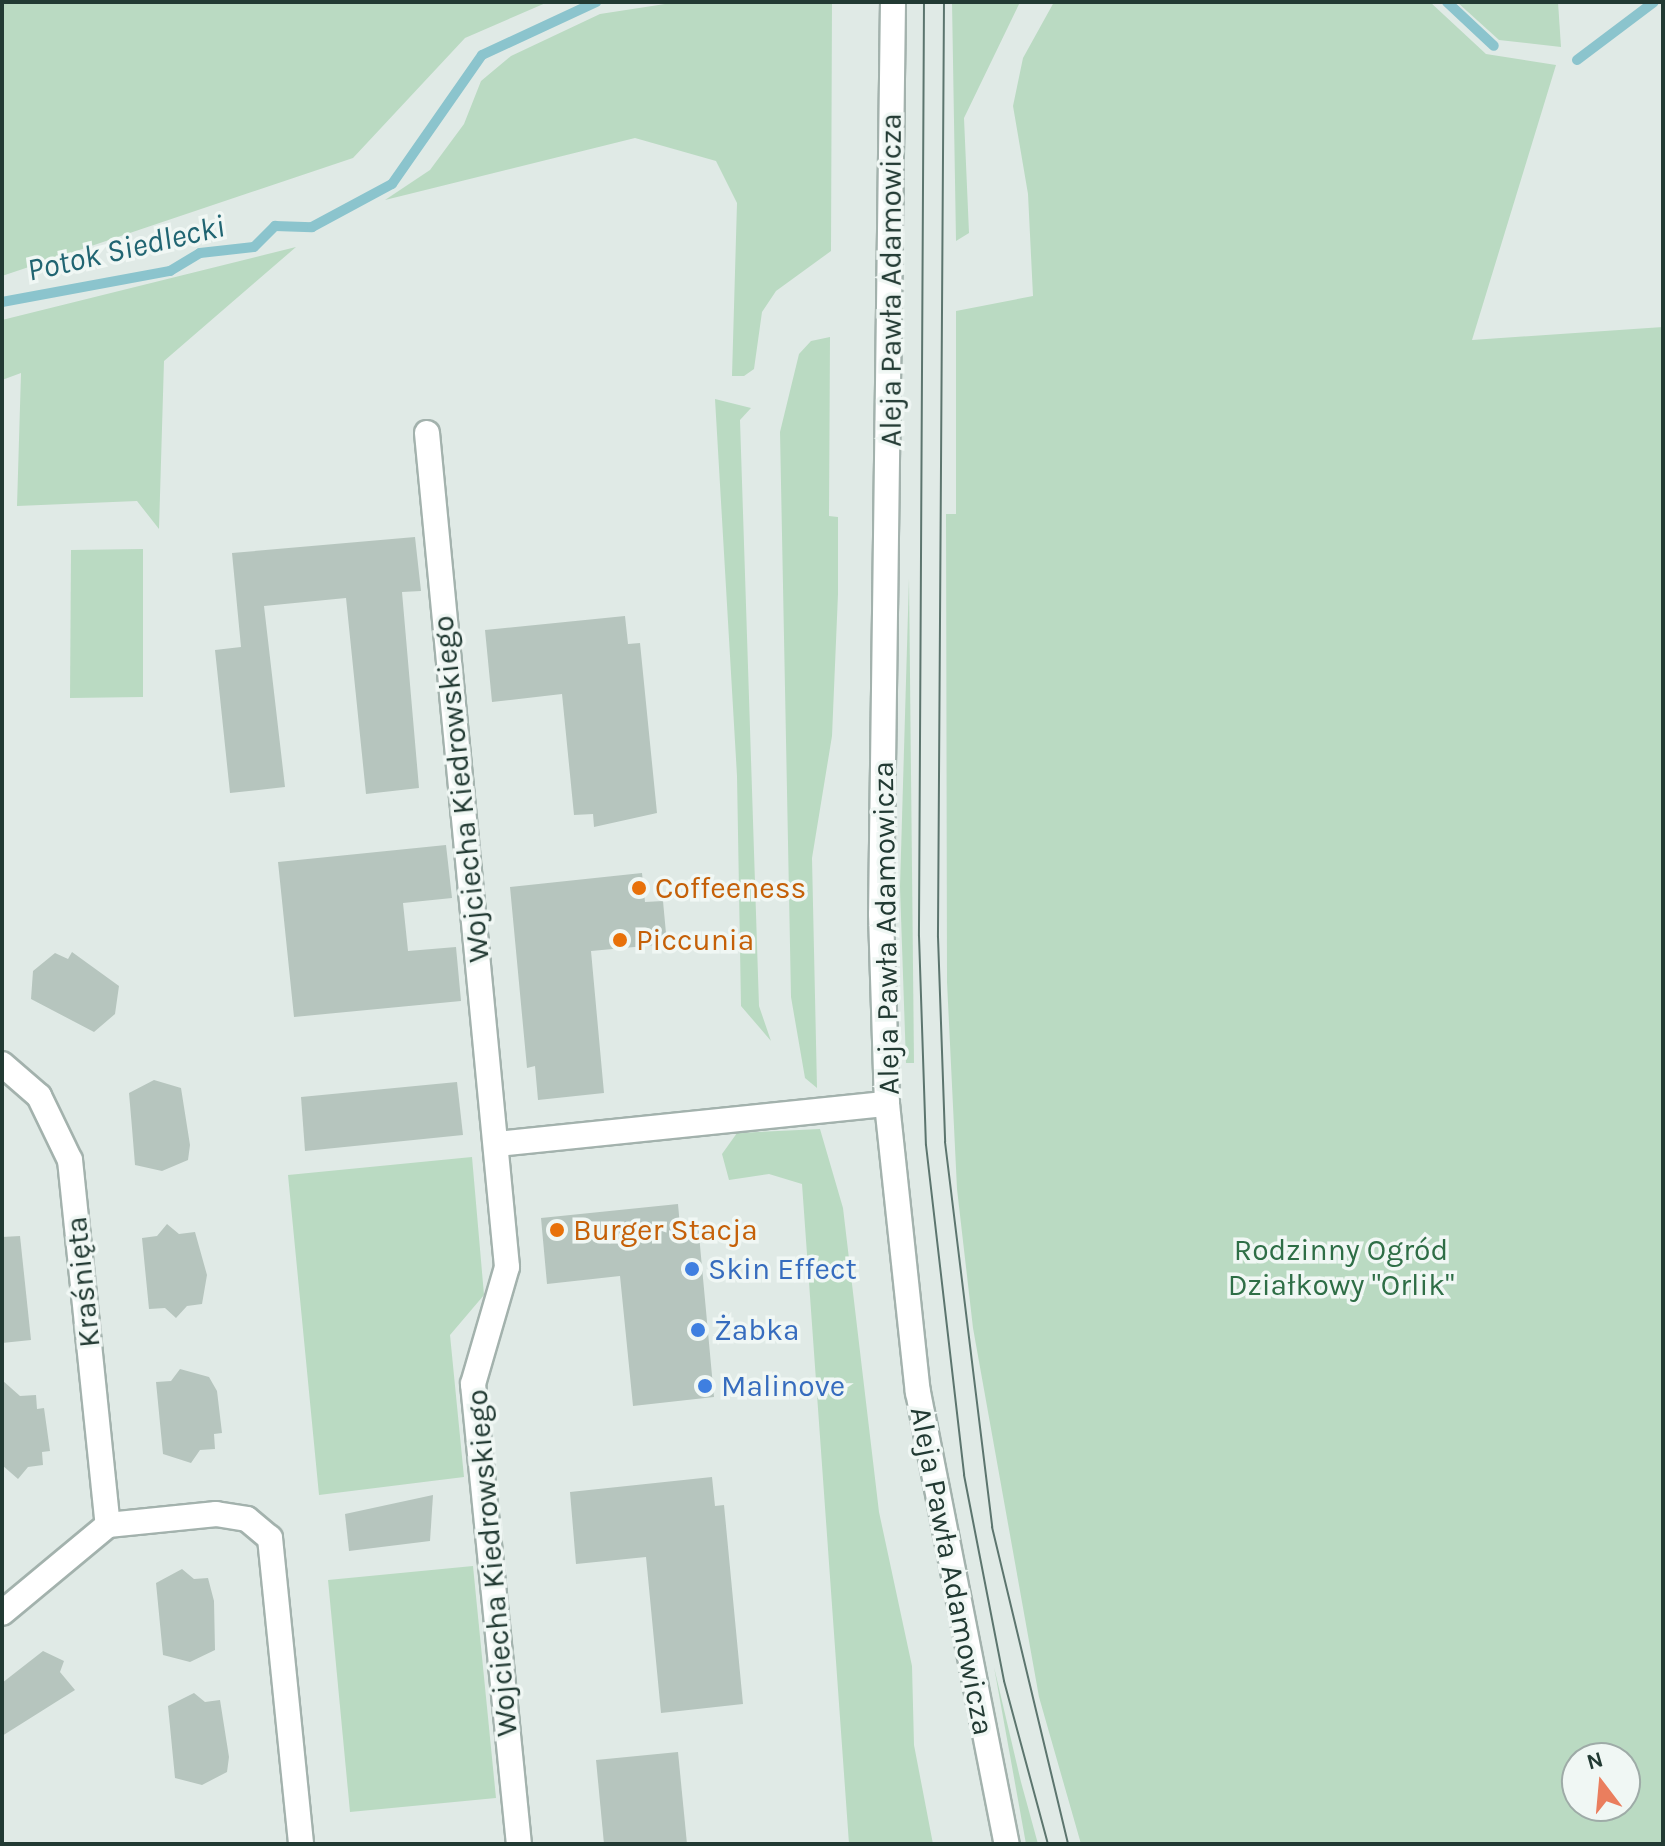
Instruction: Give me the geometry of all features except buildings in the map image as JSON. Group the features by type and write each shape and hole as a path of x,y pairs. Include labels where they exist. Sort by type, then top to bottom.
{"street":[{"name":"Aleja Pawła Adamowicza","path":"893,2 890,516 881,914 887,1104 918,1392 1007,1844"},
{"name":"Wojciecha Kiedrowskiego","path":"427,433 497,1144 507,1281 473,1384 519,1844"},
{"name":"Kraśnięta","path":"2,1064 39,1096 70,1160 108,1525"},
{"path":"497,1144 887,1104"},
{"path":"2,1613 108,1525 216,1514 247,1519 270,1538 301,1844"}],"green space":[{"path":"2,2 548,2 465,38 353,158 2,276"},
{"path":"678,2 832,2 831,251 776,291 762,312 754,369 744,376 732,376 737,203 716,161 635,138 385,200 430,170 464,124 481,81 511,56 600,14"},
{"path":"952,2 1020,2 964,118 969,233 956,241"},
{"name":"Rodzinny Ogród Działkowy \"Orlik\"","path":"1054,2 1430,2 1486,54 1556,65 1472,340 1663,327 1663,1844 1081,1844 1039,1697 973,1328 957,1189 947,982 946,514 956,514 956,311 1033,296 1028,194 1013,106 1023,58"},
{"path":"1457,2 1558,2 1561,47 1499,40"},
{"path":"296,247 164,361 159,529 137,501 17,506 21,373 2,380 2,320"},
{"path":"830,337 829,516 838,517 838,594 832,736 812,858 817,1088 805,1078 791,997 780,432 799,354 811,341"},
{"path":"715,399 751,408 740,420 759,1006 771,1041 741,1006 737,776"},
{"path":"143,549 143,697 70,698 71,550"},
{"path":"909,578 914,1063 906,1063 900,887"},
{"path":"820,1129 843,1208 879,1512 912,1666 914,1745 933,1844 849,1844 802,1184 769,1174 729,1180 722,1154 737,1133"},
{"path":"472,1157 484,1295 450,1335 464,1477 319,1495 288,1175"},
{"path":"473,1566 496,1798 350,1812 328,1580"},
{"path":"994,1667 1021,1782 1038,1844 1026,1844"}],"waterway":[{"name":"Potok Siedlecki","path":"2,302 170,271 200,253 254,247 275,226 312,227 392,184 482,55 596,2"},
{"name":"Potok Siedlecki","path":"1447,2 1494,46"},
{"name":"Potok Siedlecki","path":"1577,60 1654,2"}],"tram line":[{"path":"924,2 919,936 926,1145 964,1475 1004,1681 1048,1844"},
{"path":"944,2 938,937 945,1142 992,1527 1068,1844"}],"place":[{"name":"Coffeeness","path":"639,888"},
{"name":"Piccunia","path":"620,940"},
{"name":"Burger Stacja","path":"557,1230"},
{"name":"Skin Effect","path":"692,1269"},
{"name":"Żabka","path":"698,1330"},
{"name":"Malinove","path":"705,1386"}]}
